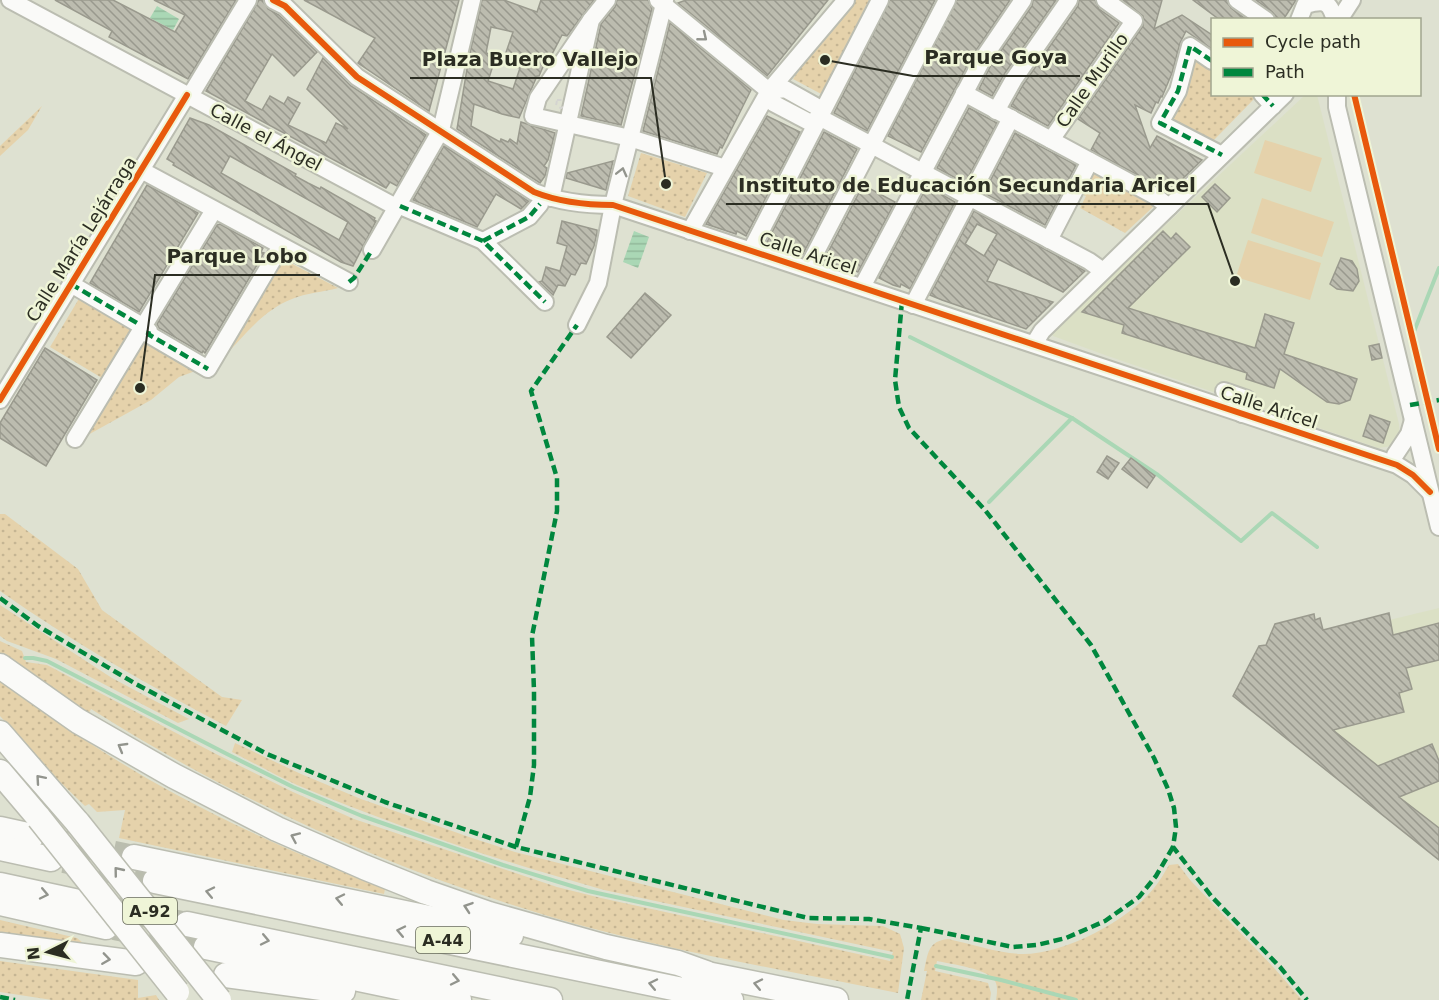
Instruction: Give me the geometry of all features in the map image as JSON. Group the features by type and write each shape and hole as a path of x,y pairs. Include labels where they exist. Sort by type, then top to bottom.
{"highway":[{"path":"0,666 78,721 174,776 277,829 364,867 489,914 678,963 706,973"},
{"name":"A-92","path":"0,733 143,902 219,1000"},
{"name":"A-92","path":"0,772 36,827 180,996"},
{"path":"0,829 36,827"},
{"path":"0,848 51,859"},
{"path":"134,856 676,970 706,973 836,1000"},
{"name":"A-44","path":"155,880 731,1000"},
{"path":"0,885 88,904"},
{"path":"0,903 106,927"},
{"name":"A-44","path":"187,924 550,1000"},
{"path":"0,945 136,963"},
{"path":"206,947 459,1000"},
{"path":"226,975 403,1000"}],"street":[{"name":"Calle el Ángel","path":"10,0 398,207 483,241"},
{"name":"Calle María Lejárraga","path":"0,400 248,0"},
{"name":"Calle Aricel","path":"273,0 285,6 357,77 441,130 545,201 613,205 1378,459 1396,460 1413,455 1422,457"},
{"path":"372,250 441,130 471,0"},
{"path":"607,0 538,98 532,116 630,138 725,168"},
{"path":"690,231 769,91 846,0"},
{"path":"751,250 880,0"},
{"path":"807,269 947,0"},
{"path":"862,287 982,60 1023,0"},
{"path":"913,305 970,197 1004,115 1014,79 1069,0"},
{"name":"Calle Murillo","path":"1051,140 1134,21 1105,0"},
{"path":"1237,0 1263,18"},
{"path":"1338,18 1352,0"},
{"path":"1303,8 1324,1 1336,18"},
{"path":"577,326 598,283 613,205 662,2 769,91 784,89 819,108 819,117"},
{"path":"545,302 483,241 529,217 545,201 591,20"},
{"path":"1211,60 1190,46 1178,91 1160,123 1222,155"},
{"path":"964,93 1155,196 1169,207"},
{"path":"1034,344 1042,331 1222,155 1273,98"},
{"path":"1334,99 1439,527"},
{"path":"819,117 1089,261 1103,271"},
{"path":"1049,240 1090,161"},
{"path":"141,170 349,282"},
{"path":"75,439 214,210"},
{"path":"71,284 143,327 148,334 208,369 281,246"},
{"path":"1224,391 1247,399 1242,414"},
{"path":"1396,460 1413,420"},
{"name":"Calle Aricel","path":"1396,460 1430,492"}],"shaded area":[{"path":"855,0 876,0 825,96 793,79 818,42"},
{"path":"157,6 179,19 173,30 150,18"},
{"path":"1198,54 1211,63 1211,96 1255,96 1213,141 1171,123"},
{"path":"1304,96 1317,96 1399,424 1400,438 1392,446 1378,448 1105,355 1053,336 1051,332"},
{"path":"42,106 28,130 0,156 0,146"},
{"path":"1265,140 1322,158 1311,192 1254,173"},
{"path":"641,153 707,173 685,217 628,196"},
{"path":"1093,172 1154,206 1125,233 1080,208 1086,196 1081,194"},
{"path":"1262,198 1334,222 1322,257 1251,233"},
{"path":"634,231 649,237 638,268 623,262"},
{"path":"1248,240 1321,263 1310,300 1236,277"},
{"path":"283,259 338,288 303,295 272,310 254,325 222,359"},
{"path":"80,297 132,328 102,378 50,347"},
{"path":"147,338 198,370 179,377 151,400 86,436"},
{"path":"0,514 5,514 78,569 102,610 222,697 242,700 226,726 111,662 0,591"},
{"path":"0,605 112,678 189,719 178,723 56,659 7,641 0,636"},
{"path":"1439,608 1439,860 1265,650"},
{"path":"0,641 22,651 26,662 47,665 216,754 354,819 557,887 890,961 893,952 604,890 488,855 411,829 297,785 232,752 235,743 361,799 515,852 784,920 817,924 883,926 900,934 904,948 898,993 678,949 591,928 488,897 370,853 312,828 200,773 91,709 88,715 0,654"},
{"path":"0,682 87,741 154,782 254,833 385,889 384,894 119,838 125,810 97,812 89,804 85,806 58,780 0,716"},
{"path":"1178,864 1190,880 1302,1000 996,1000 997,985 985,973 937,961 935,971 988,983 991,993 990,1000 921,1000 927,959 930,949 936,942 948,939 1021,954 1056,949 1112,924 1143,900 1169,865"},
{"path":"0,920 77,938 83,943 0,932"},
{"path":"0,961 138,980 138,998 156,995 159,1000 52,1000 0,992"}],"building":[{"path":"55,0 113,0 175,32 185,15 154,0 236,0 188,79 109,37 112,31"},
{"path":"259,0 263,0 268,9 279,15 317,52 294,76 272,54 245,101 262,110 270,96 284,104 288,97 300,103 288,125 326,143 336,123 348,129 307,89 323,58 351,86 426,135 397,186 390,182 386,188 206,91"},
{"path":"304,0 459,0 429,111 358,63 375,38"},
{"path":"482,0 504,0 537,12 541,0 594,0 567,36 562,35 551,56 548,55 519,118 474,104 471,126 500,142 501,139 508,142 510,139 517,144 521,122 555,133 548,160 544,166 547,168 545,176 540,183 457,129 469,57","holes":["491,27 513,32 502,64 520,68 513,89 488,81 496,56 486,53"]},
{"path":"617,0 648,0 652,9 621,125 581,116 601,24 615,7"},
{"path":"686,0 828,0 767,76 678,3"},
{"path":"890,0 935,0 867,131 834,113"},
{"path":"957,0 1010,0 973,55 921,152 888,136"},
{"path":"1033,0 1056,0 1005,73 992,96 979,89 991,65 1032,6"},
{"path":"1079,0 1095,0 1099,9 1119,23 1048,126 1011,106 1078,6"},
{"path":"1123,0 1162,0 1154,29 1182,15 1211,34 1211,48 1186,31 1180,43 1172,73 1158,103 1156,102 1151,113 1135,105 1150,148 1157,136 1202,160 1169,192 1091,150 1100,133 1078,119 1143,26 1143,16"},
{"path":"1193,0 1227,0 1231,8 1244,18 1217,18"},
{"path":"1256,0 1296,0 1284,18 1275,18 1272,12"},
{"path":"670,23 751,90 717,154 643,131"},
{"path":"969,108 997,123 965,183 937,168"},
{"path":"767,116 800,132 746,236 737,231 736,234 706,224"},
{"path":"190,118 209,125 296,174 295,176 320,189 321,187 375,218 376,221 353,266 341,262 173,165 174,163 167,159","holes":["230,156 348,222 339,240 221,173"]},
{"path":"824,132 857,149 803,254 777,241 774,245 767,242"},
{"path":"1015,133 1076,165 1045,225 984,193"},
{"path":"444,146 529,201 521,209 496,194 477,227 413,200"},
{"path":"613,161 606,190 566,178 567,173"},
{"path":"1215,184 1230,198 1217,212 1202,197"},
{"path":"147,185 198,213 139,312 90,283"},
{"path":"863,185 895,202 858,272 841,264 839,266 824,260"},
{"path":"927,186 955,202 910,289 901,284 900,287 893,285 879,278"},
{"path":"974,211 1085,271 1063,292 998,259 987,281 1053,302 1026,329 930,295","holes":["977,224 997,234 984,256 965,244"]},
{"path":"562,221 597,230 597,233 586,264 581,263 575,275 571,274 565,286 558,285 553,295 539,282 542,281 546,267 560,271 567,246 557,243"},
{"path":"220,224 263,248 261,252 264,253 205,353 203,351 202,353 159,328 157,324 217,225"},
{"path":"1163,231 1171,239 1176,233 1190,247 1128,308 1255,348 1265,314 1294,323 1284,354 1357,379 1350,400 1339,404 1327,402 1280,369 1274,388 1246,379 1247,373 1122,333 1124,325 1082,312"},
{"path":"1341,258 1352,261 1357,269 1359,281 1353,291 1337,289 1330,284"},
{"path":"645,293 671,315 631,358 607,337"},
{"path":"1379,344 1382,358 1372,360 1369,346"},
{"path":"45,348 97,380 46,466 0,438 0,423"},
{"path":"1370,415 1390,422 1383,443 1363,436"},
{"path":"1107,456 1119,463 1108,479 1097,472"},
{"path":"1131,458 1155,476 1147,488 1122,469"},
{"path":"1389,613 1393,635 1439,623 1439,660 1406,668 1412,689 1399,693 1404,712 1333,730 1378,766 1432,744 1439,761 1439,781 1399,797 1439,828 1439,860 1233,696 1259,646 1266,645 1275,624 1314,614 1315,620 1320,618 1323,630"}],"waterway":[{"path":"1413,334 1439,268"},
{"path":"910,337 1072,418 1158,475 1241,541 1272,513 1317,547"},
{"path":"989,502 1072,418"},
{"path":"25,658 47,661 293,787 362,816 503,865 588,891 892,957"},
{"path":"936,966 1076,1000"}],"tunnel":[{"path":"43,838 134,857"},
{"path":"64,861 155,881"},
{"path":"97,905 187,924"},
{"path":"114,928 206,947"}],"marked path":[{"path":"1211,60 1190,46 1178,91 1160,123 1222,155"},
{"path":"1264,96 1273,106"},
{"path":"483,241 529,217 540,204"},
{"path":"400,206 483,241 545,302"},
{"path":"349,282 372,250"},
{"path":"71,284 137,323"},
{"path":"902,301 895,380 899,407 909,428 985,510 1091,645 1154,758 1168,789 1174,808 1176,827 1173,847 1212,897 1280,967 1307,1000"},
{"path":"516,847 530,797 534,765 532,636 557,511 557,478 531,391 577,325"},
{"path":"149,331 148,334 208,369"},
{"path":"1410,405 1439,400"},
{"path":"0,598 38,626 136,684 267,754 385,802 516,847 808,918 869,919 921,928 907,1000"},
{"path":"921,928 1013,947 1037,945 1066,938 1105,921 1139,897 1156,876 1173,847"},
{"path":"0,997 15,1000"}],"cycle path":[{"path":"273,0 285,6 357,77 534,192 573,202 613,205 1397,465 1413,475 1430,492"},
{"path":"0,400 187,95"},
{"path":"1354,96 1439,449"}],"place":[{"name":"Parque Goya","path":"825,60"},
{"name":"Plaza Buero Vallejo","path":"666,184"},
{"name":"Instituto de Educación Secundaria Aricel","path":"1235,281"},
{"name":"Parque Lobo","path":"140,388"}]}
